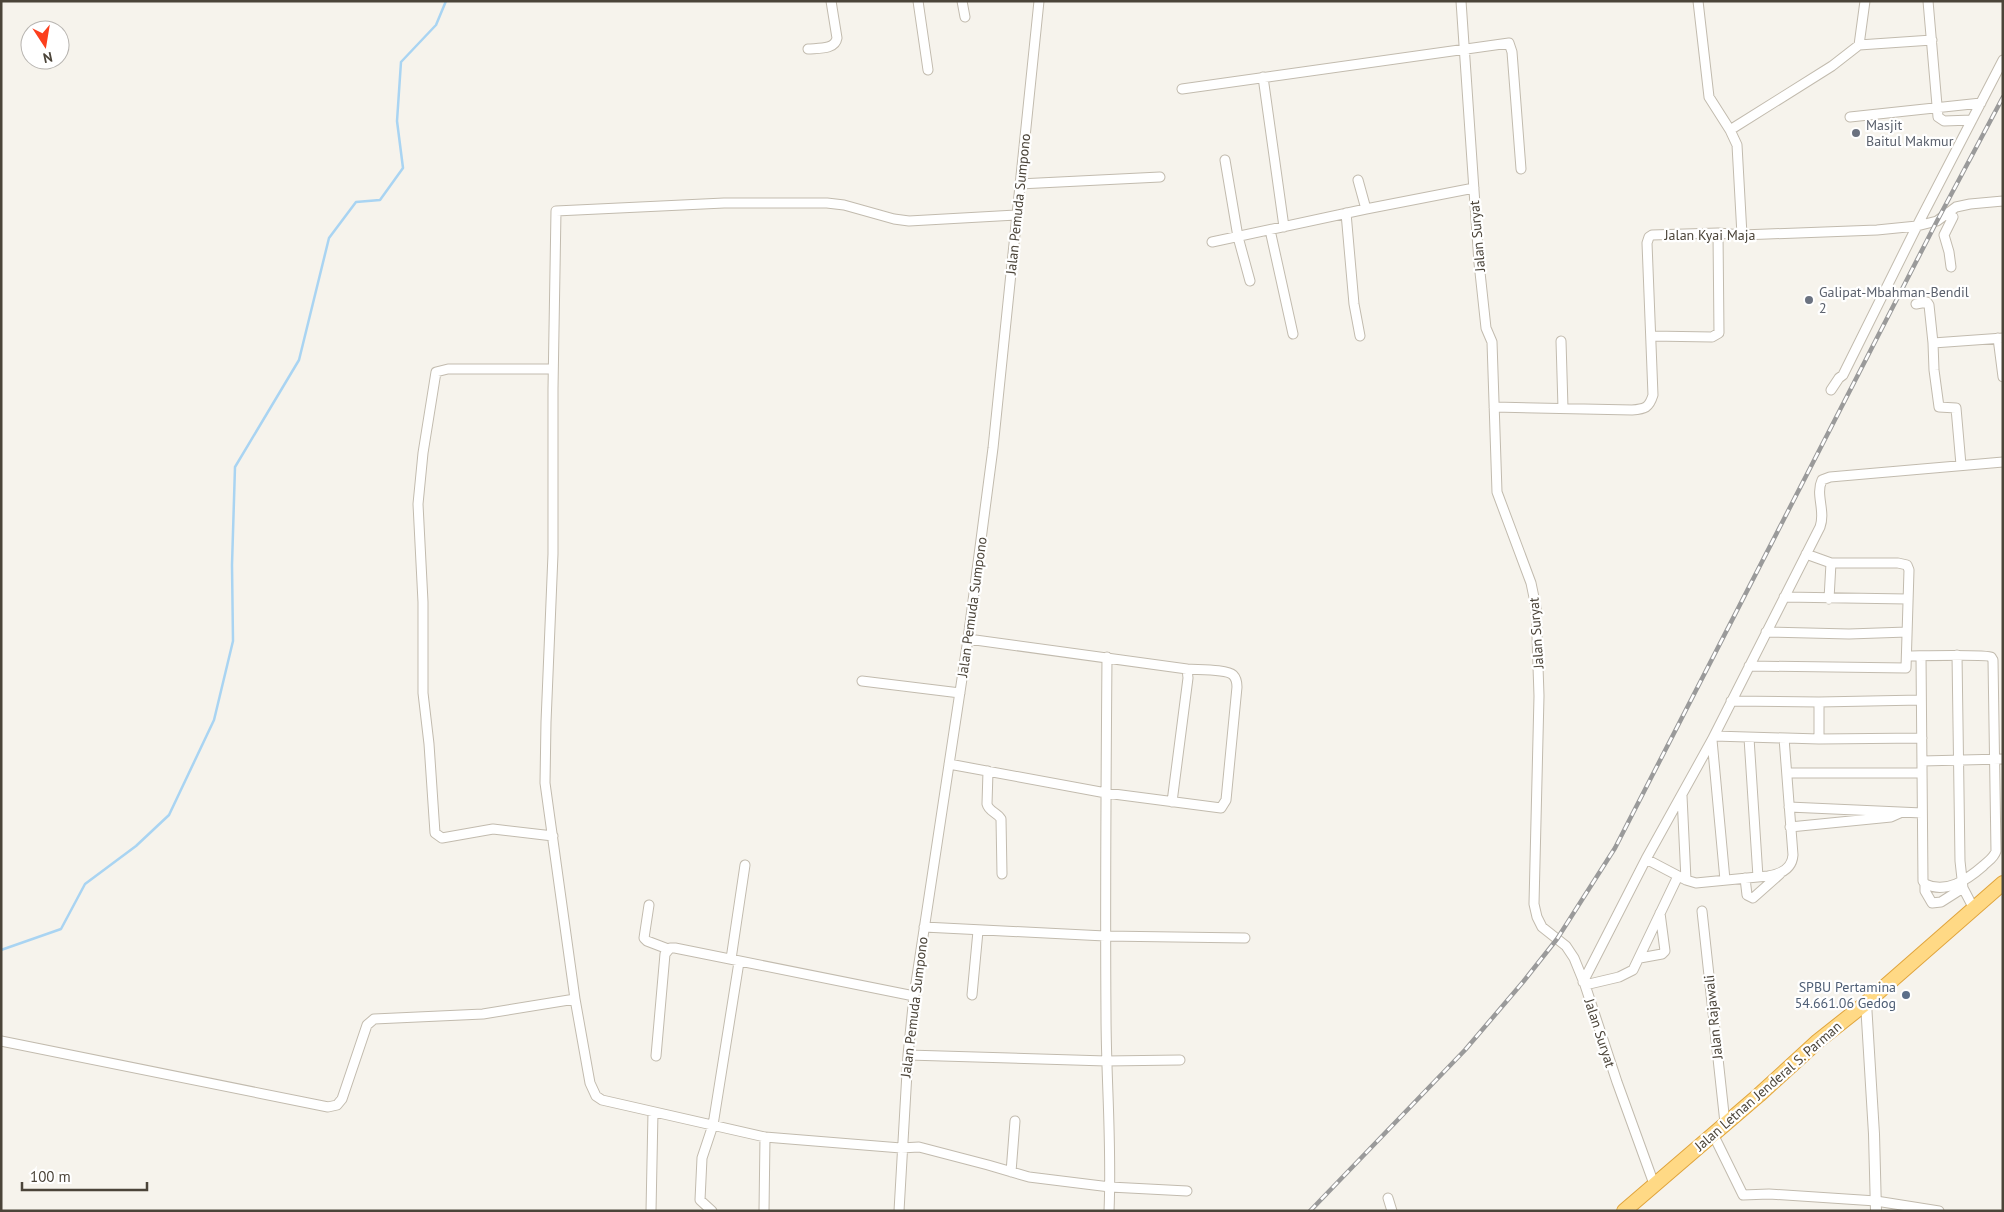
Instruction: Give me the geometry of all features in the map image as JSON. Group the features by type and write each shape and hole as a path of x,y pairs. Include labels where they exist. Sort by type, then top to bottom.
{"highway":[{"name":"Jalan Letnan Jenderal S. Parman","path":"1624,1211 1759,1095 1818,1041 1866,1003 1973,907 2003,883"}],"street":[{"path":"808,49 832,46 836,43 837,38 831,1"},
{"path":"918,1 928,70"},
{"path":"962,1 965,17"},
{"name":"Jalan Pemuda Sumpono","path":"899,1211 901,1148 914,996 950,764 993,448 1039,1"},
{"name":"Jalan Suryat","path":"1461,1 1463,49 1486,328 1492,342 1497,492 1531,583 1536,607 1539,696 1534,904 1542,927 1566,946 1574,958 1616,1082 1654,1184"},
{"path":"1698,1 1710,97 1729,126 1737,146 1742,235"},
{"path":"1858,45 1865,1"},
{"path":"1928,1 1936,107 1940,120 1972,120"},
{"path":"1729,126 1832,66 1858,45 1932,40"},
{"path":"1182,89 1505,42 1511,46 1521,169"},
{"path":"1831,390 1839,378 1844,375 1917,226 2003,60"},
{"path":"1263,77 1284,227"},
{"path":"1850,117 1982,103"},
{"path":"1225,160 1238,237 1250,282"},
{"path":"1019,184 1160,177"},
{"path":"1358,180 1366,208"},
{"path":"1212,242 1366,208 1474,188"},
{"name":"Jalan Kyai Maja","path":"1494,407 1632,410 1644,409 1650,405 1653,395 1646,242 1652,235 1718,233 1742,235 1877,230 1917,226 1937,221 1956,207 2003,201"},
{"path":"1016,215 909,221 894,219 844,205 779,202 556,211 553,369 553,554 545,783 575,999 588,1075 596,1096 602,1100 766,1137 919,1148 988,1164 1040,1179 1187,1191"},
{"path":"1346,213 1354,304 1360,336"},
{"path":"1946,213 1953,217 1944,234 1951,267"},
{"path":"1270,230 1293,334"},
{"path":"1651,336 1712,337 1720,332 1718,233"},
{"path":"1916,304 1927,302 1929,305 1939,407 1956,408 1961,465"},
{"path":"1933,343 2001,338 2003,377"},
{"path":"1561,341 1562,408"},
{"path":"553,369 440,370 434,373 418,504 423,602 423,693 429,744 435,833 445,838 493,829 553,836"},
{"path":"1584,984 1646,859 1713,738 1822,521 1820,488 1822,480 1825,478 2003,462"},
{"path":"1806,554 1831,563 1898,563 1907,565 1906,668"},
{"path":"1829,599 1831,563"},
{"path":"1784,597 1907,600"},
{"path":"1766,632 1849,634 1907,632"},
{"path":"950,764 1106,793 1219,809 1223,807 1226,800 1237,687 1236,679 1232,675 1226,672 1187,669 968,639"},
{"path":"1907,656 1921,656 1957,656 1992,658 1998,689 1996,851 1992,858 1963,888 1941,902 1932,903 1925,891 1922,813 1921,656"},
{"path":"1957,656 1958,760 1963,888 1973,907"},
{"path":"1107,658 1105,936 1109,1211"},
{"path":"1749,666 1921,668"},
{"path":"1172,802 1188,678 1187,669"},
{"path":"862,681 960,692"},
{"path":"1731,701 1921,700"},
{"path":"1819,702 1819,739"},
{"path":"1713,738 1922,738"},
{"path":"1713,738 1725,880"},
{"path":"1749,738 1758,877"},
{"path":"1745,878 1747,895 1753,898 1792,861 1784,738"},
{"path":"1922,760 1998,759"},
{"path":"988,771 986,804 988,809 1001,819 1002,874"},
{"path":"1787,773 1922,773"},
{"path":"1584,984 1628,974 1633,970 1660,912 1682,878 1682,794"},
{"path":"1789,807 1922,813"},
{"path":"1790,827 1891,817 1900,813"},
{"path":"1646,859 1682,878 1696,883 1780,874"},
{"path":"712,1211 700,1200 702,1158 713,1125 735,960 745,865"},
{"path":"1925,884 1941,888 1951,886 1963,888"},
{"path":"649,905 644,938 647,942 668,949 675,948 914,996"},
{"name":"Jalan Rajawali","path":"1702,911 1725,1123"},
{"path":"1640,958 1662,954 1665,951 1660,912"},
{"path":"924,927 1105,936 1245,938"},
{"path":"972,996 978,931"},
{"path":"656,1056 665,954 668,949"},
{"path":"1,1041 328,1107 337,1105 342,1099 367,1025 379,1018 483,1014 575,999"},
{"path":"1866,1003 1876,1206"},
{"path":"908,1055 1106,1061 1180,1060"},
{"path":"651,1211 652,1112"},
{"path":"1011,1172 1015,1121"},
{"path":"1712,1134 1742,1194 1939,1211"},
{"path":"764,1211 766,1137"},
{"path":"1388,1198 1392,1211"}],"waterway":[{"path":"1,950 61,929 85,884 136,846 169,815 214,720 233,641 232,565 235,467 299,360 329,238 356,202 380,200 403,168 397,121 401,62 436,25 446,1"}],"railway":[{"path":"1310,1211 1465,1050 1523,982 1557,939 1615,848 1937,221 2003,97"}],"place":[{"name":"Masjit Baitul Makmur","path":"1856,133"},
{"name":"Galipat-Mbahman-Bendil 2","path":"1809,300"},
{"name":"SPBU Pertamina 54.661.06 Gedog","path":"1906,995"}]}
